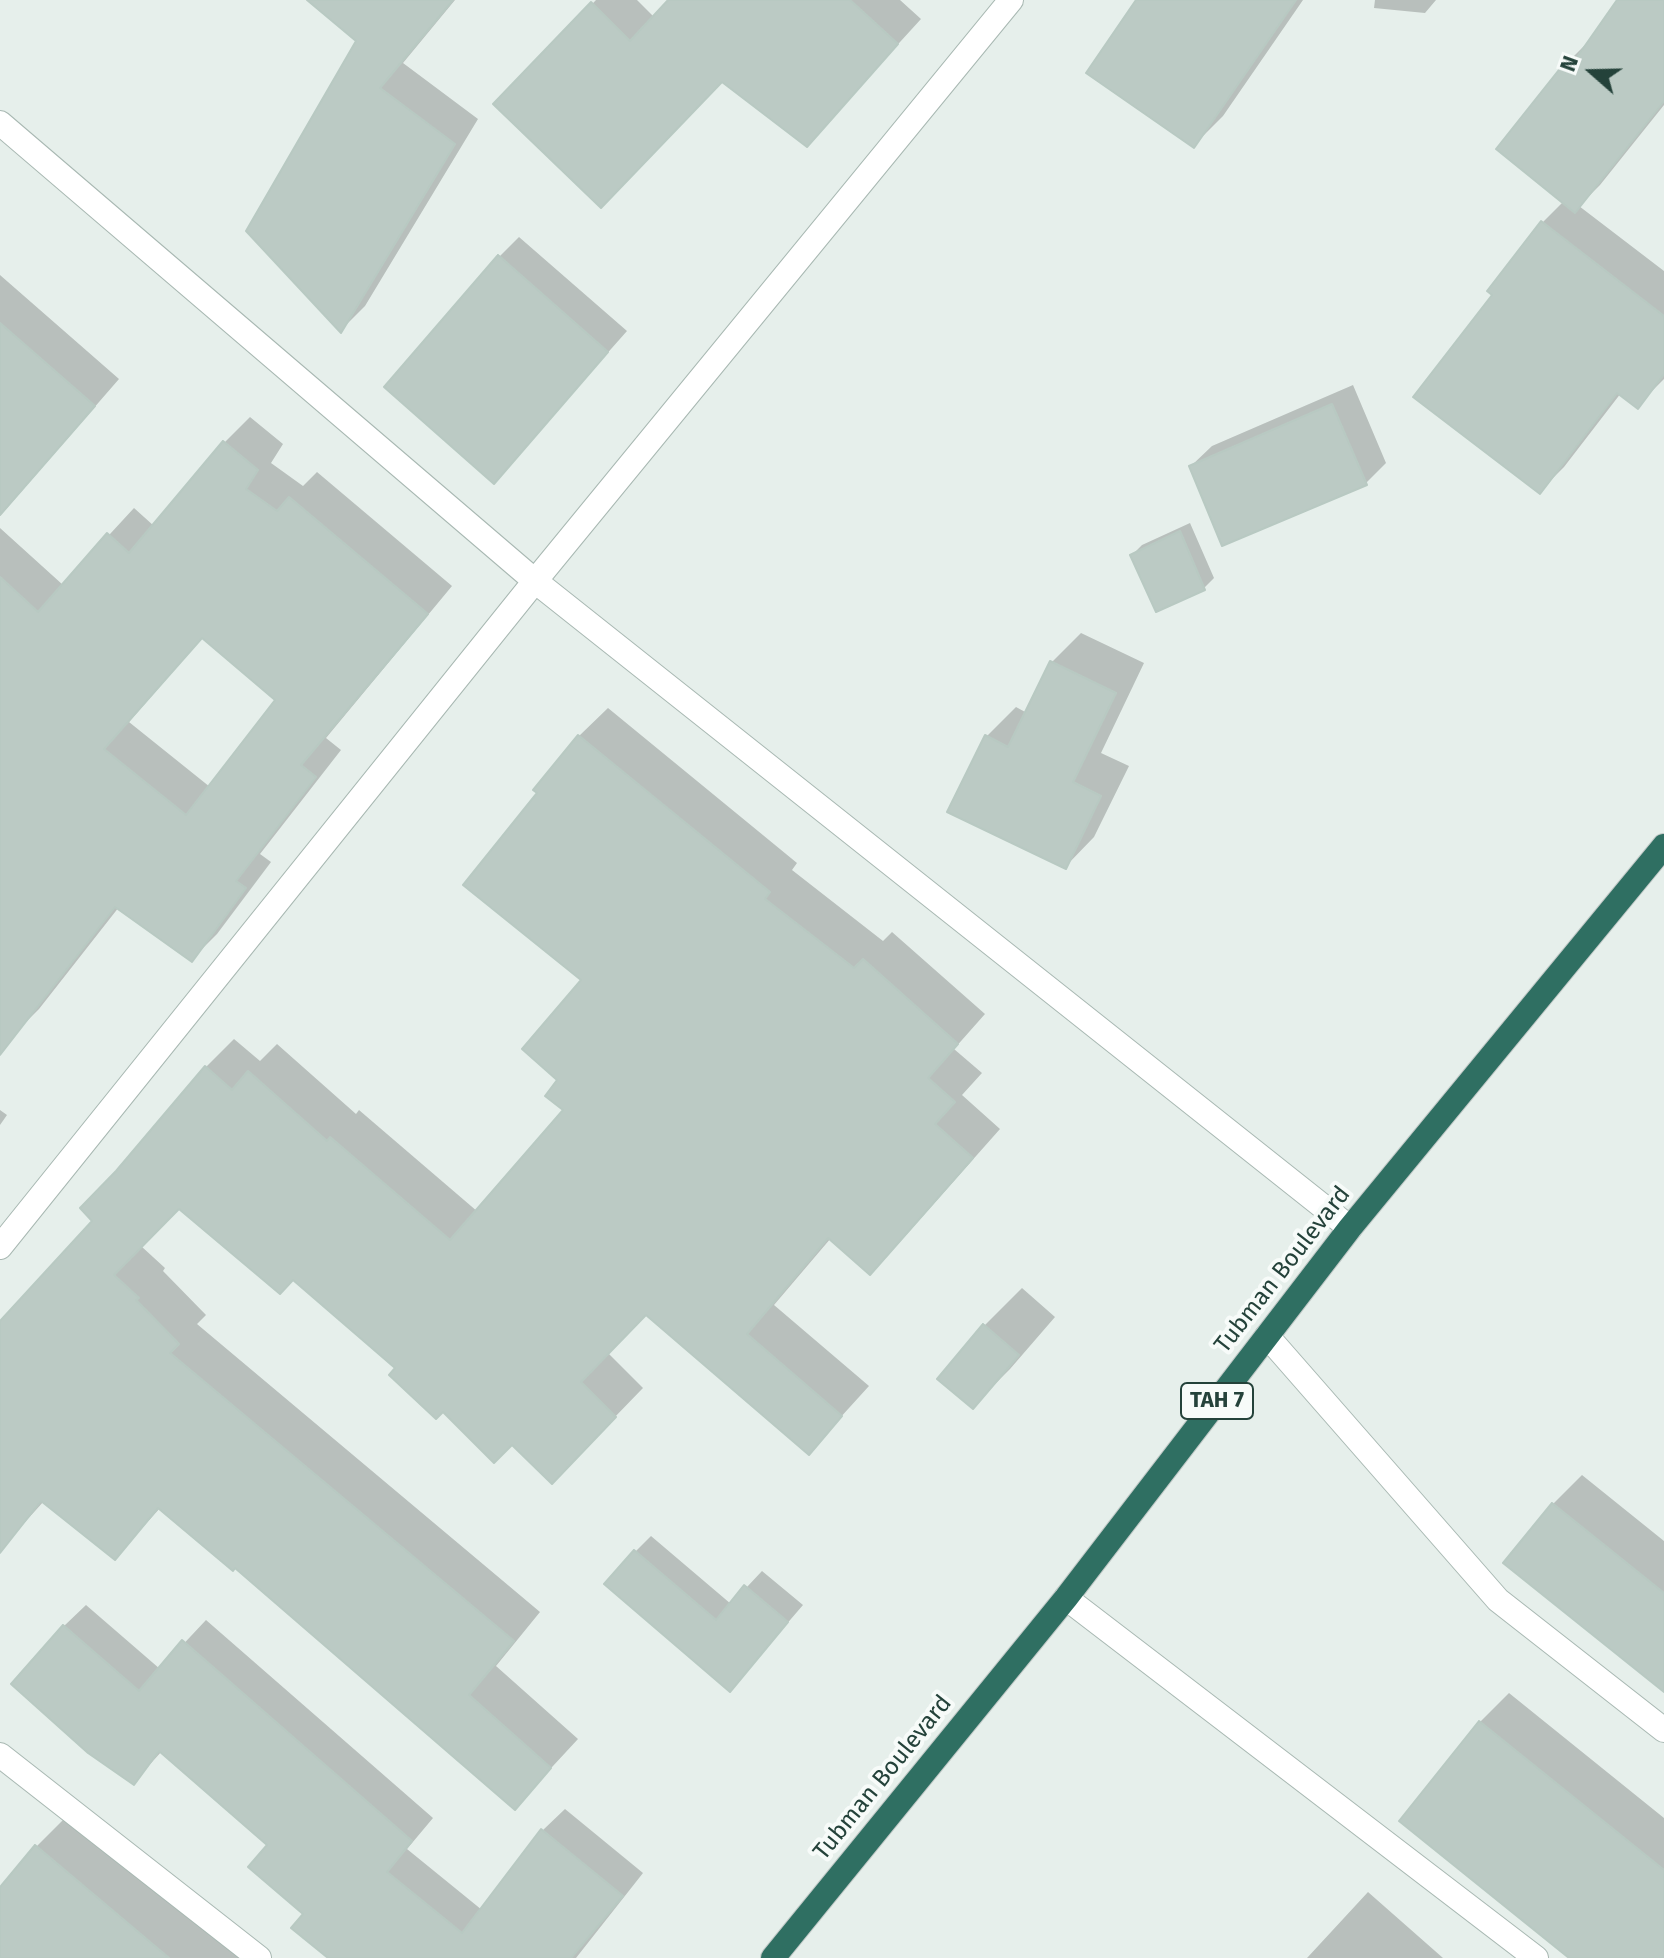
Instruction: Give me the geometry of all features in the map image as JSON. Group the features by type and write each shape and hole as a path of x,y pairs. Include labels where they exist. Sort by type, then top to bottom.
{"highway":[{"name":"Tubman Boulevard","path":"773,1958 1066,1598 1350,1228 1664,846"}],"street":[{"path":"0,1247 535,581 1011,0"},
{"path":"0,123 535,581 1350,1228"},
{"path":"1267,1336 1498,1600 1664,1730"},
{"path":"1066,1598 1536,1958"},
{"path":"0,1755 259,1958"}],"building":[{"path":"307,0 453,0 380,88 455,144 341,333 246,231 356,41"},
{"path":"668,0 850,0 898,44 807,147 722,82 601,208 493,104 591,2 630,41"},
{"path":"1136,0 1296,0 1194,148 1086,73"},
{"path":"1617,0 1664,0 1664,101 1575,213 1496,149 1562,66 1568,70"},
{"path":"1541,221 1664,316 1664,374 1638,409 1617,393 1540,494 1413,397 1492,295 1487,291"},
{"path":"498,255 608,352 494,484 384,387"},
{"path":"0,323 95,406 0,515"},
{"path":"1332,404 1367,485 1222,546 1189,466"},
{"path":"223,441 258,470 246,489 277,511 289,497 428,614 301,765 316,777 236,881 246,888 192,962 115,907 0,1055 0,577 38,612 107,533 129,553","holes":["202,638 275,700 186,815 104,749"]},
{"path":"1180,531 1205,590 1156,612 1130,555"},
{"path":"1050,661 1116,693 1073,782 1101,796 1066,869 947,812 985,735 1008,747"},
{"path":"578,735 770,892 765,899 854,968 863,959 958,1044 928,1078 955,1102 935,1124 973,1158 870,1275 828,1238 747,1334 842,1416 809,1455 646,1315 581,1382 616,1417 552,1484 512,1445 494,1463 443,1412 436,1419 389,1375 395,1368 293,1280 280,1294 179,1209 114,1275 139,1298 136,1300 179,1344 170,1353 514,1641 469,1695 551,1768 515,1810 235,1568 233,1571 158,1508 115,1560 41,1501 0,1553 0,1321 92,1221 80,1208 116,1171 205,1066 232,1090 248,1071 327,1141 330,1137 450,1240 563,1110 545,1096 557,1080 522,1049 581,980 463,885 537,793 533,790"},
{"path":"983,1324 1019,1355 973,1409 937,1379"},
{"path":"1552,1503 1664,1593 1664,1692 1503,1563"},
{"path":"634,1550 716,1620 744,1585 788,1622 730,1692 604,1584"},
{"path":"63,1625 139,1691 182,1640 412,1841 387,1872 462,1933 541,1829 623,1896 571,1958 328,1958 291,1928 303,1914 248,1867 267,1845 159,1751 134,1785 88,1753 11,1684"},
{"path":"1479,1721 1664,1870 1664,1958 1569,1958 1399,1821"},
{"path":"35,1845 169,1958 0,1958 0,1887"}]}
